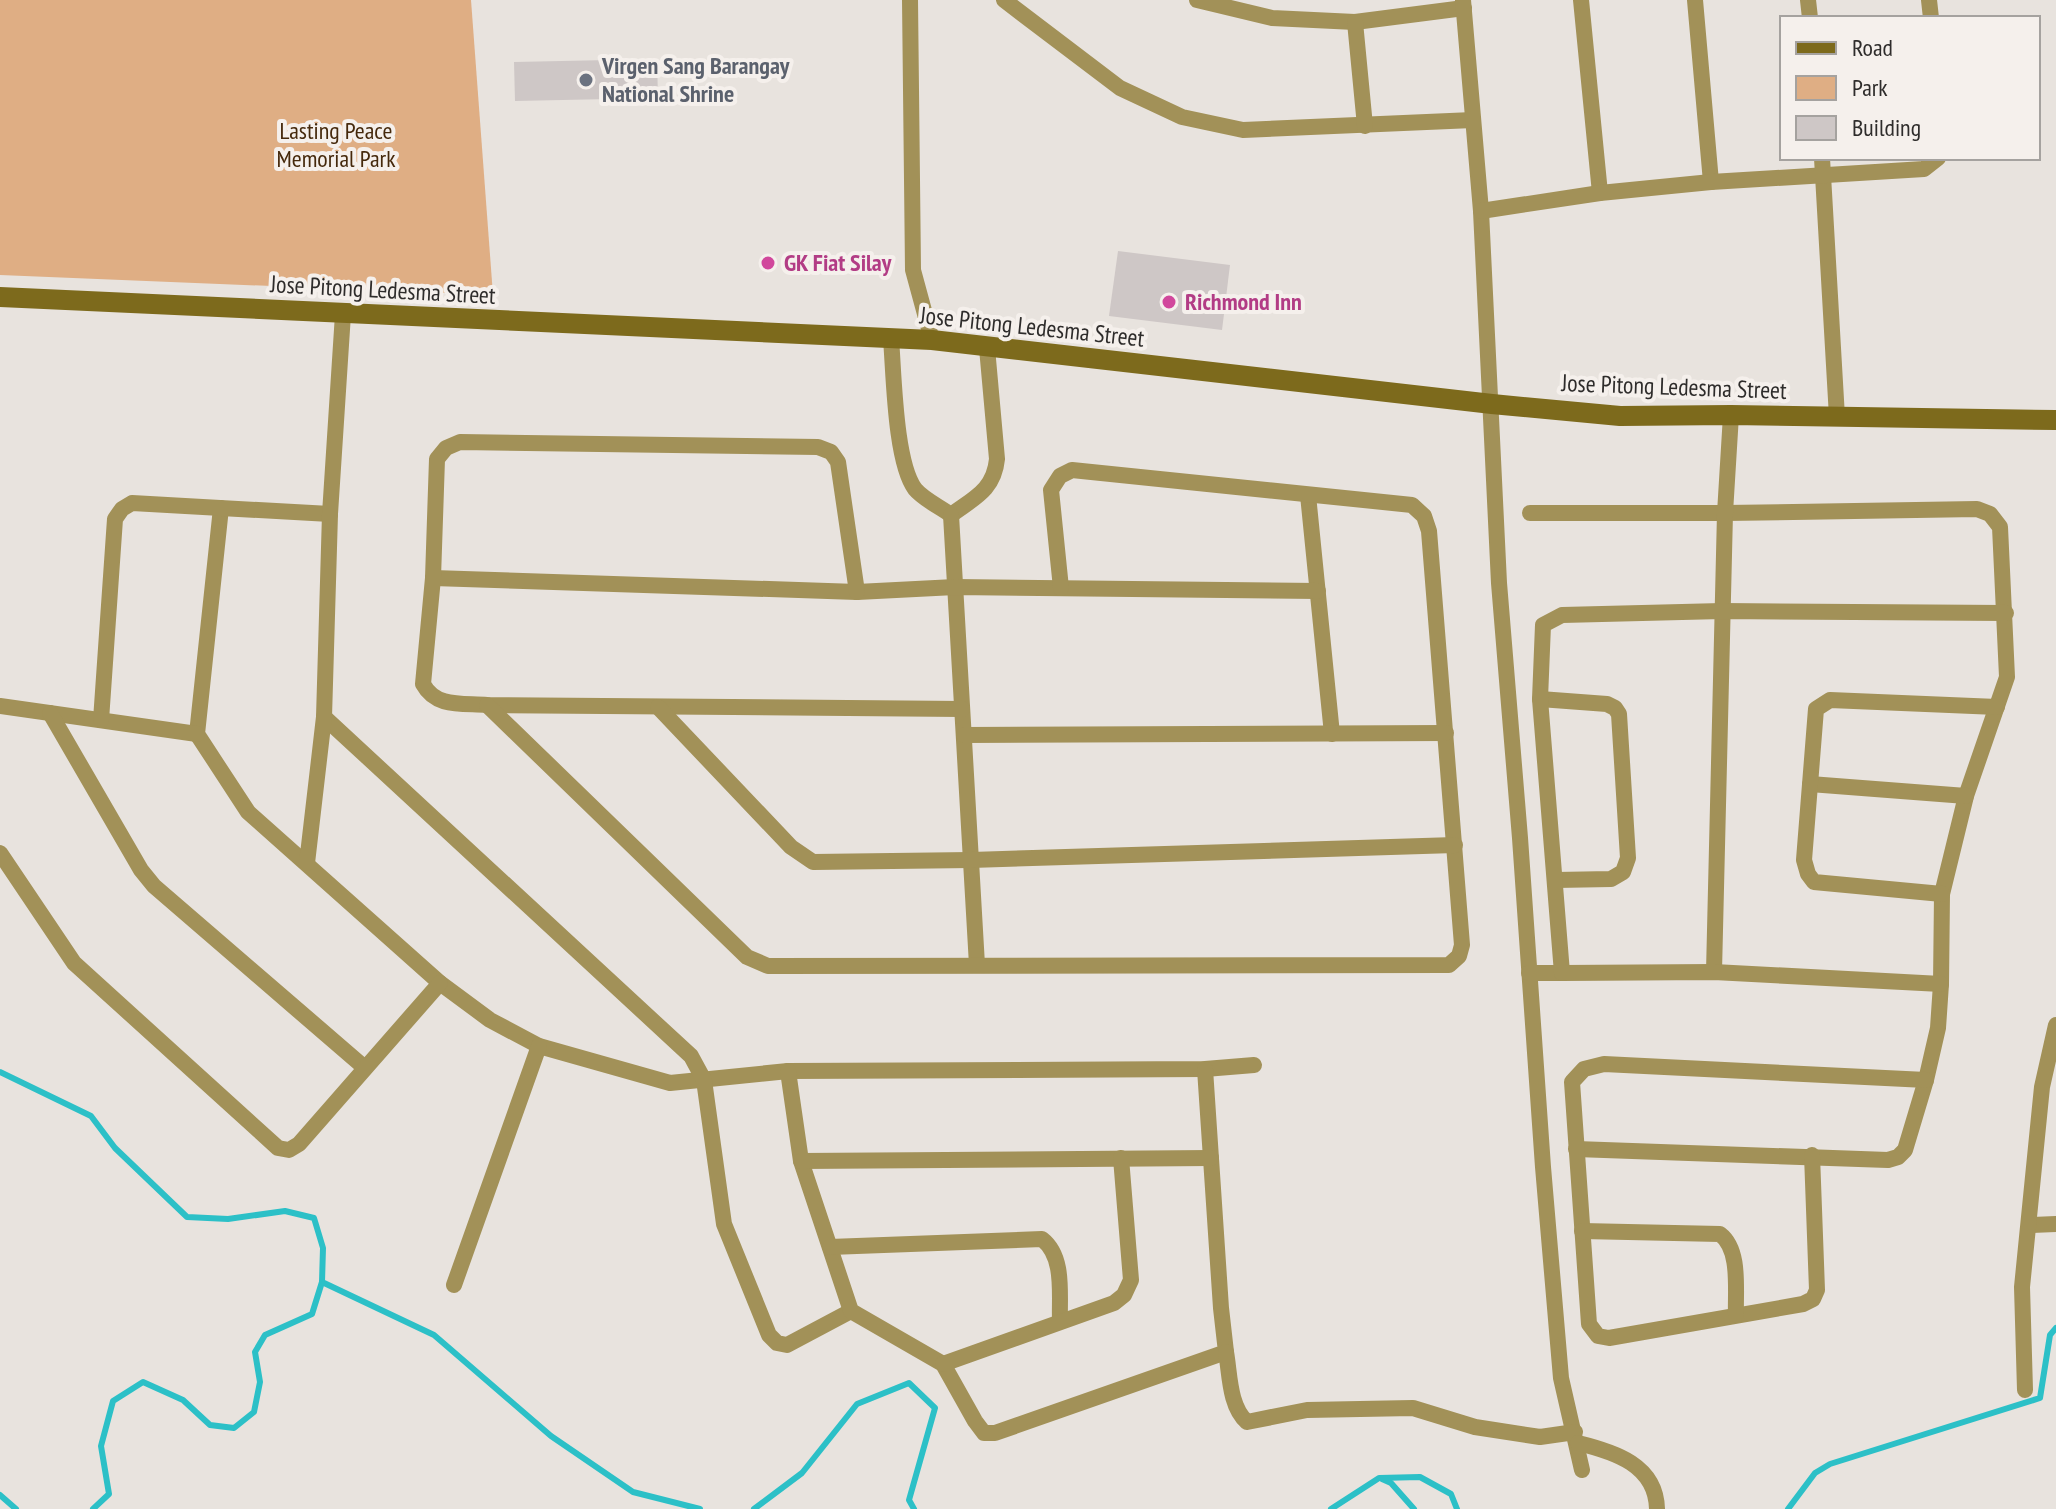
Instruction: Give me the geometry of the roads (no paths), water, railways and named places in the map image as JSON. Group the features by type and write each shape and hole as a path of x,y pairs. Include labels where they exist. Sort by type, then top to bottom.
{"main road":[{"name":"Jose Pitong Ledesma Street","path":"0,297 932,340 1620,416 2056,420"}],"street":[{"path":"927,0 909,5 913,270 932,340"},
{"path":"1004,0 1120,88 1182,117 1243,130 1473,120"},
{"path":"1197,0 1272,18 1355,22 1464,4 1481,211 1499,583 1561,1378 1582,1470"},
{"path":"1272,0 1272,18"},
{"path":"1581,0 1600,193"},
{"path":"1695,0 1711,182"},
{"path":"1355,22 1365,126"},
{"path":"1481,211 1823,166 1924,169 1935,160"},
{"path":"1823,166 1837,417"},
{"path":"307,863 324,717 330,514 343,314"},
{"path":"891,339 901,449 906,471 916,490 951,515"},
{"path":"951,515 988,487 995,473 997,459 987,348"},
{"path":"1714,972 1722,611 1731,415"},
{"path":"857,592 838,462 831,452 818,447 460,442 446,448 437,459 433,578 423,684 429,695 438,702 487,705 962,709"},
{"path":"487,705 747,957 768,966 1449,965 1459,956 1462,945 1455,845 1429,531 1424,516 1412,505 1072,470 1060,476 1051,490 1061,588"},
{"path":"1308,495 1332,734"},
{"path":"101,720 115,519 122,509 132,503 330,514"},
{"path":"221,508 197,734 248,812 440,983 490,1020 539,1046 670,1083 788,1071 1205,1069 1254,1065"},
{"path":"1530,513 1977,509 1990,514 2000,527 2007,677 1966,796 1942,894 1938,1028 1905,1150 1898,1157 1888,1160 1576,1149"},
{"path":"951,515 977,965"},
{"path":"433,578 857,592 955,587 1318,591"},
{"path":"1562,973 1540,699 1543,625 1562,615 1722,611 2006,613"},
{"path":"1540,699 1607,704 1619,714 1628,858 1623,872 1611,879 1556,880"},
{"path":"1942,894 1814,882 1808,874 1804,860 1816,709 1830,700 1997,707"},
{"path":"0,706 197,734"},
{"path":"658,707 791,847 813,862 1455,845"},
{"path":"50,713 141,870 154,886 365,1068"},
{"path":"324,717 691,1056 704,1080 724,1224 769,1335 777,1343 787,1345 851,1311"},
{"path":"964,735 1446,733"},
{"path":"1810,784 1966,796"},
{"path":"0,853 74,963 278,1148 289,1150 299,1144 440,983"},
{"path":"1529,973 1714,972 1941,984"},
{"path":"2025,1390 2022,1287 2056,1025"},
{"path":"454,1285 539,1046"},
{"path":"1812,1155 1817,1290 1813,1299 1803,1304 1609,1338 1598,1336 1589,1324 1572,1082 1584,1069 1604,1064 1926,1080"},
{"path":"1205,1069 1221,1308 1235,1406 1240,1416 1247,1422 1307,1410 1413,1408 1475,1427 1540,1437 1576,1437 1626,1458 1647,1475 1656,1494 1657,1509"},
{"path":"788,1071 801,1161 851,1311 943,1364 984,1433 995,1433 1226,1352"},
{"path":"943,1364 1114,1303 1124,1295 1131,1280 1121,1158"},
{"path":"801,1161 1211,1158"},
{"path":"2030,1225 2056,1224"},
{"path":"1582,1231 1720,1234 1733,1252 1736,1315"},
{"path":"830,1247 1042,1239 1052,1247 1057,1258 1060,1321"}],"waterway":[{"path":"0,1072 91,1116 115,1148 187,1217 228,1219 285,1211 314,1218 323,1248 322,1282 434,1335 551,1436 633,1492 700,1509"},
{"path":"93,1509 109,1494 101,1446 113,1401 143,1382 183,1400 210,1425 234,1428 254,1412 260,1382 255,1352 265,1335 312,1314 322,1282"},
{"path":"1788,1509 1815,1473 1830,1464 2040,1398 2050,1335 2056,1328"},
{"path":"754,1509 802,1473 857,1404 909,1383 935,1408 909,1500 914,1509"},
{"path":"1331,1509 1379,1478 1420,1477 1451,1494 1457,1509"},
{"path":"1382,1479 1391,1483 1414,1509"},
{"path":"0,1495 16,1509"}],"place":[{"name":"Virgen Sang Barangay National Shrine","path":"586,80"},
{"name":"GK Fiat Silay","path":"768,263"},
{"name":"Richmond Inn","path":"1169,302"}],"park label":[{"name":"Lasting Peace Memorial Park","path":"336,145"}]}
